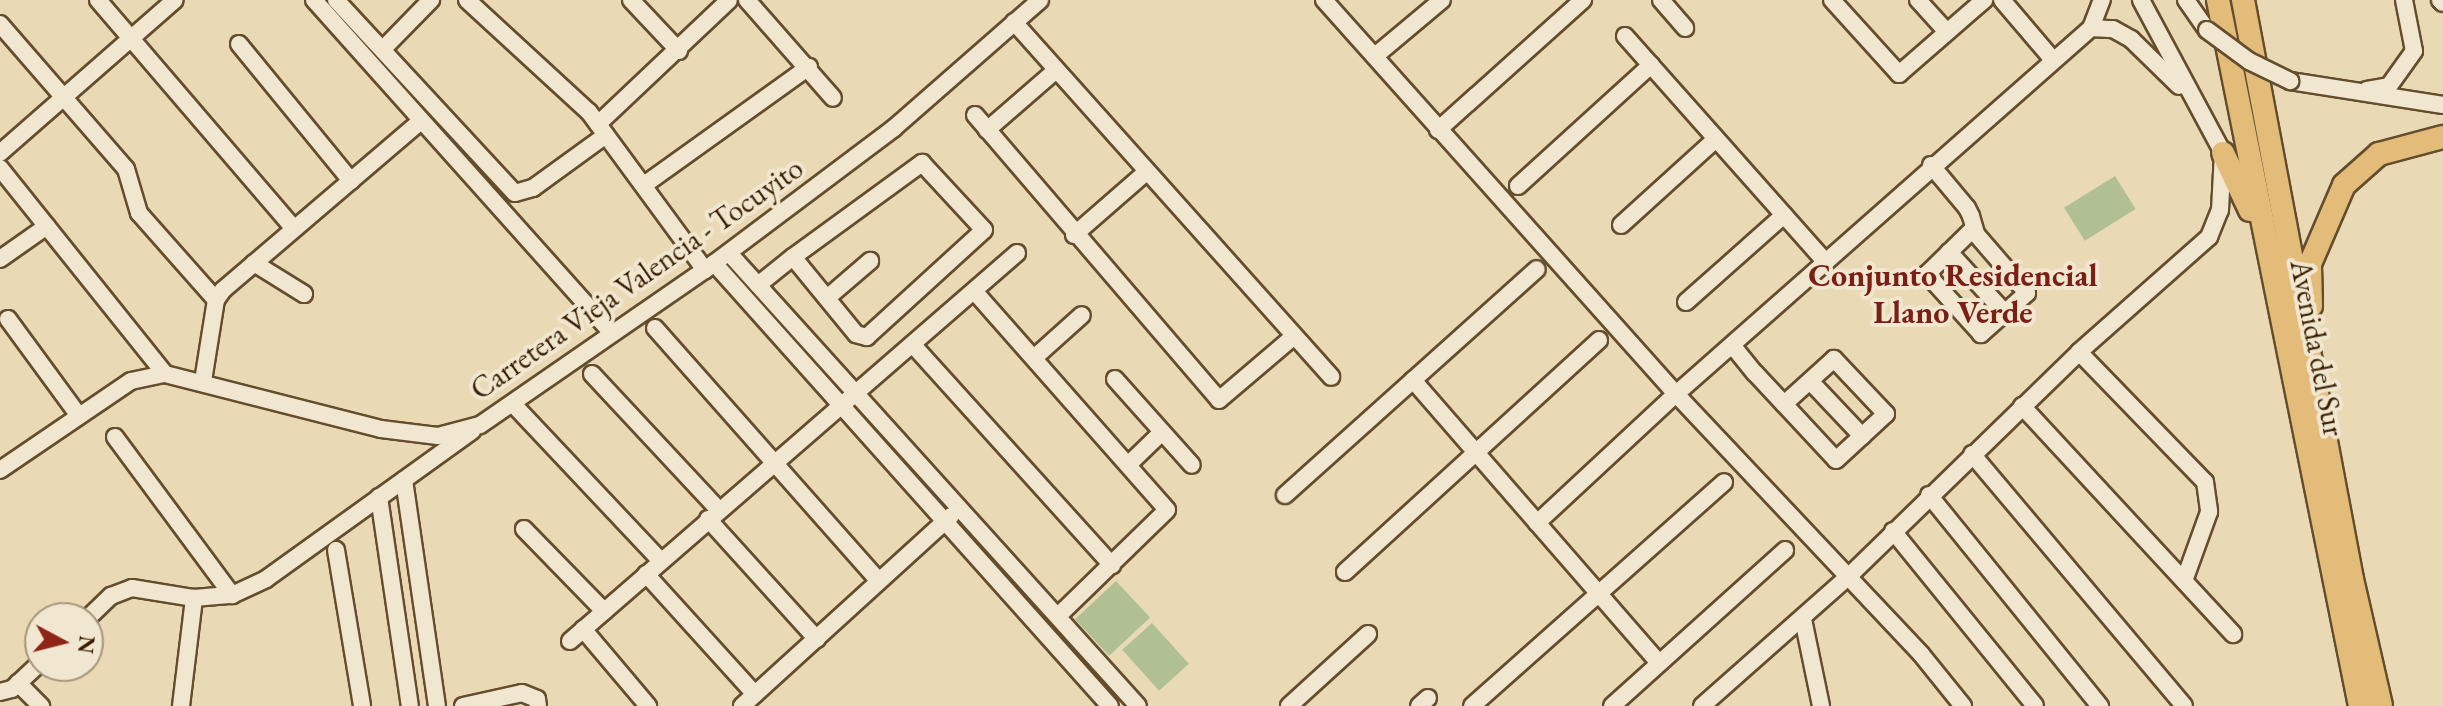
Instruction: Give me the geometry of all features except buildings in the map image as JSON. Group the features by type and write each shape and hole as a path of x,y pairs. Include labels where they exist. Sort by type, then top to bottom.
{"highway":[{"name":"Avenida del Sur","path":"2218,0 2360,706"},
{"name":"Avenida del Sur","path":"2245,0 2313,379 2381,706"},
{"path":"2313,379 2310,264 2344,185 2379,154 2412,141 2443,137"},
{"path":"2223,153 2274,280"}],"street":[{"path":"98,0 294,229"},
{"path":"0,153 175,0"},
{"path":"314,0 612,333"},
{"path":"336,0 515,193 533,188 602,130 729,0"},
{"path":"383,49 431,0"},
{"path":"467,0 602,130 710,266 960,508 1138,706"},
{"path":"631,0 679,51"},
{"path":"747,0 809,67 833,98"},
{"name":"Carretera Vieja Valencia - Tocuyito","path":"5,466 131,381 165,374 203,381 381,429 438,436 480,425 729,253 894,128 1040,0"},
{"path":"1324,0 1676,394 1848,577 1963,706"},
{"path":"1375,56 1442,0"},
{"path":"1438,130 1583,0"},
{"path":"1661,0 1685,28"},
{"path":"1832,0 1899,74 1984,0"},
{"path":"1918,0 1947,32"},
{"path":"2002,0 2053,60"},
{"path":"1537,523 1824,260 2091,28 2102,0"},
{"path":"1702,706 1803,619 2079,352 2209,237 2220,210 2223,153 2141,0"},
{"path":"2186,0 2207,30 2249,61 2290,81 2350,93 2443,105"},
{"path":"2350,93 2389,86 2414,51 2404,0"},
{"path":"1014,22 1145,173 1331,377"},
{"path":"0,24 66,95 126,169 139,213 216,300"},
{"path":"2091,28 2113,29 2131,39 2201,112"},
{"path":"1625,36 1824,260"},
{"path":"239,44 351,181"},
{"path":"1518,186 1651,65"},
{"path":"644,185 809,67"},
{"path":"987,130 1055,71"},
{"path":"975,115 1074,235 1219,400 1293,337"},
{"path":"203,381 216,300 254,263 421,121"},
{"path":"1621,225 1716,139"},
{"path":"758,285 793,257 924,162 984,230 867,337 856,334 793,257"},
{"path":"1931,165 1967,208 1974,228 2027,293 1981,334 1927,274 1974,228"},
{"path":"0,168 165,374"},
{"path":"1074,235 1145,173"},
{"path":"1686,302 1784,215"},
{"path":"0,259 47,226"},
{"path":"1949,252 2005,313"},
{"path":"729,253 758,285 946,521 1110,706"},
{"path":"648,706 577,635 1017,253"},
{"path":"827,298 870,261"},
{"path":"254,263 304,294"},
{"path":"1285,495 1537,269"},
{"path":"975,292 1167,510 1058,616"},
{"path":"1034,358 1082,315"},
{"path":"8,319 79,416"},
{"path":"655,328 877,579"},
{"path":"1345,572 1599,340"},
{"path":"913,345 1112,565"},
{"path":"1732,345 1784,404 1836,460 1886,414 1834,359 1784,404"},
{"path":"2079,352 2205,482 2209,512 2184,581"},
{"path":"592,374 817,639"},
{"path":"1115,379 1192,465"},
{"path":"1413,380 1659,663"},
{"path":"1810,381 1862,436"},
{"path":"513,404 661,561"},
{"path":"2022,406 2233,634"},
{"path":"104,603 111,596 132,588 194,598 232,595 266,579 480,425"},
{"path":"1128,465 1162,432"},
{"path":"115,437 232,595"},
{"path":"0,449 5,466"},
{"path":"1972,454 2184,706"},
{"path":"404,480 437,706"},
{"path":"1472,706 1724,482"},
{"path":"1929,495 2100,706"},
{"path":"379,497 410,706"},
{"path":"742,706 817,639 877,579 960,508"},
{"path":"524,529 604,611"},
{"path":"1893,531 2035,706"},
{"path":"336,550 362,706"},
{"path":"1612,706 1785,550"},
{"path":"646,574 755,694"},
{"path":"181,706 194,598"},
{"path":"1803,619 1821,706"},
{"path":"1289,706 1368,634"},
{"path":"0,692 24,678"},
{"path":"18,683 41,706"},
{"path":"463,706 522,693 537,699 538,706"}],"green space":[{"path":"2115,176 2136,209 2085,241 2064,208"},
{"path":"1116,581 1150,618 1109,656 1075,619"},
{"path":"1152,623 1189,664 1159,691 1122,650"}],"district":[{"name":"Conjunto Residencial Llano Verde","path":"1953,294"}]}
